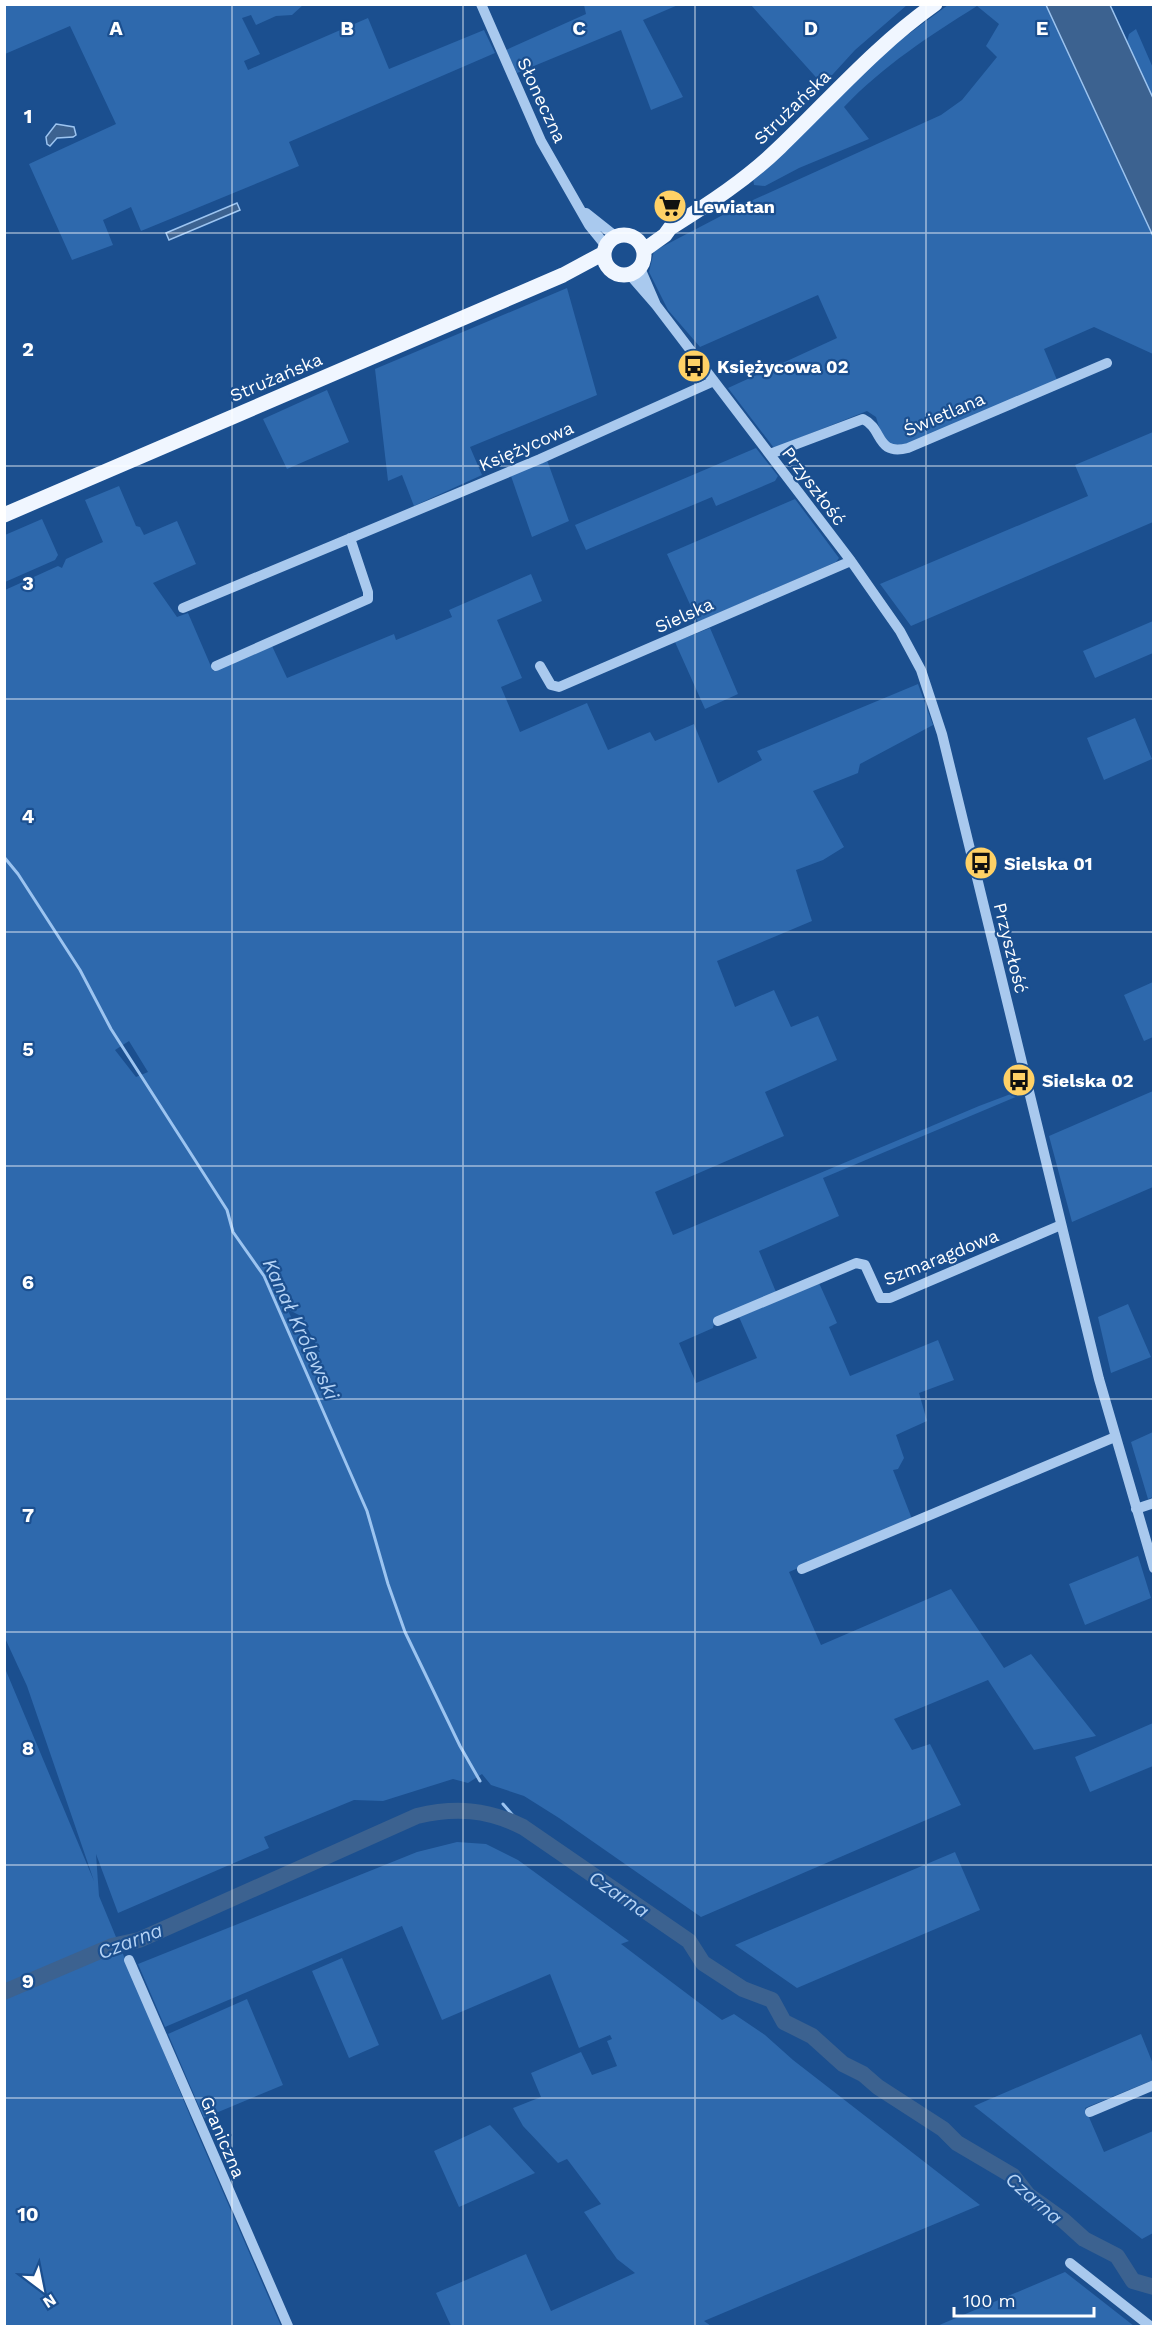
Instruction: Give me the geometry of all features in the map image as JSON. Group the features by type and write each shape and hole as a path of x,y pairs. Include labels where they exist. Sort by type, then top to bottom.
{"main road":[{"name":"Strużańska","path":"641,245 660,229 670,228 741,181 779,148 859,68 914,19 935,4"},
{"path":"627,234 641,245 634,271 617,274 608,251 627,234"},
{"name":"Strużańska","path":"4,515 562,275 608,251"}],"street":[{"name":"Słoneczna","path":"481,4 542,141 608,251"},
{"name":"Przyszłość","path":"634,271 656,305 851,561 911,648 931,699 1061,1225 1116,1437 1154,1568"},
{"name":"Świetlana","path":"770,454 863,419 868,421 884,446 895,450 908,448 1107,363"},
{"name":"Księżycowa","path":"183,608 540,459 714,381"},
{"path":"216,666 368,599 368,592 350,538"},
{"name":"Sielska","path":"540,666 551,685 559,687 851,561"},
{"name":"Szmaragdowa","path":"718,1321 856,1263 865,1265 880,1298 890,1298 1061,1225"},
{"path":"802,1569 1116,1437"},
{"path":"1136,1509 1154,1503"},
{"name":"Graniczna","path":"129,1960 288,2326"},
{"path":"1090,2112 1154,2085"},
{"path":"1070,2263 1150,2326"}],"shaded area":[{"path":"5,4 303,5 292,15 276,16 256,25 251,15 242,18 260,54 244,61 248,70 368,18 389,69 484,30 495,53 289,142 299,166 141,231 131,207 103,220 113,245 72,260 29,164 116,124 70,26 5,54"},
{"path":"584,5 678,5 643,20 683,97 651,110 621,30 517,73 506,50 586,14"},
{"path":"751,5 907,5 855,50 823,85"},
{"path":"948,5 1046,5 1153,236 1153,354 1094,327 1044,349 1057,380 906,445 889,444 882,437 876,417 867,411 774,448 728,388 837,338 818,295 700,347 668,310 649,272 654,251 742,205 941,115 962,100 997,57 986,46 999,24 977,6 924,40 891,65 844,107 869,139 799,168 765,186 754,185 753,178 891,47"},
{"path":"1046,5 1110,5 1153,98 1153,236"},
{"path":"1136,29 1153,68 1153,100 1127,42 1129,34"},
{"path":"56,124 74,127 76,135 57,138 50,146 47,144 46,137"},
{"path":"237,203 240,210 169,240 166,233"},
{"path":"567,288 597,395 470,447 482,475 414,506 402,475 388,481 375,369"},
{"path":"327,390 349,442 287,469 263,419"},
{"path":"1153,432 1153,522 911,626 880,584 1088,496 1075,465"},
{"path":"756,448 778,476 775,481 716,506 712,497 586,550 575,525"},
{"path":"547,460 569,521 532,537 511,476"},
{"path":"119,486 136,526 140,527 144,535 177,521 196,564 153,583 177,617 188,613 213,671 272,646 287,678 394,634 396,640 452,617 449,610 531,574 542,601 497,620 522,678 501,687 520,732 587,703 608,750 650,732 655,741 694,724 718,783 762,760 757,751 918,684 933,725 860,764 858,773 813,791 844,847 823,860 796,870 812,921 717,961 735,1007 774,990 791,1027 818,1016 837,1060 765,1092 784,1136 655,1192 673,1235 979,1106 1016,1092 1018,1096 823,1178 839,1216 759,1251 776,1292 715,1318 713,1328 679,1343 696,1383 757,1358 739,1317 819,1283 837,1323 829,1327 850,1376 938,1340 954,1380 919,1393 927,1421 896,1435 904,1458 898,1469 893,1470 912,1519 789,1572 821,1645 951,1589 1004,1668 1031,1654 1096,1736 1034,1750 988,1680 894,1719 912,1750 930,1744 961,1805 701,1917 559,1818 524,1796 491,1785 482,1774 468,1783 453,1779 383,1801 354,1800 264,1837 269,1848 118,1913 96,1854 99,1896 193,2123 281,2326 5,2326 4,1666 94,1881 27,1686 4,1636 5,590 58,566 62,568 66,559 103,542 85,500","holes":["129,1041 148,1072 136,1077 115,1050","287,1309 301,1316 320,1352 308,1350"]},
{"path":"795,499 839,558 836,562 698,622 667,554"},
{"path":"42,519 58,555 55,560 5,582 5,535"},
{"path":"1153,621 1153,653 1095,678 1083,651"},
{"path":"710,628 738,694 705,709 675,642"},
{"path":"1135,718 1152,759 1104,780 1087,738"},
{"path":"1153,982 1153,1037 1144,1041 1124,995"},
{"path":"1153,1091 1153,1187 1072,1222 1049,1136"},
{"path":"1128,1304 1151,1357 1111,1373 1098,1317"},
{"path":"1153,1432 1153,1497 1148,1499 1131,1442"},
{"path":"1138,1556 1151,1598 1085,1625 1069,1584"},
{"path":"1153,1723 1153,1766 1090,1792 1075,1757"},
{"path":"457,1842 486,1844 518,1860 629,1941 621,1944 722,2020 734,2014 765,2035 793,2060 980,2205 704,2321 711,2326 451,2326 436,2293 526,2254 551,2311 635,2273 617,2259 584,2212 601,2204 567,2159 558,2163 523,2126 513,2108 541,2097 531,2073 581,2052 592,2075 617,2066 607,2041 612,2039 610,2035 579,2048 550,1974 442,2020 402,1926 165,2027 138,1964 417,1852"},
{"path":"955,1852 980,1910 797,1988 735,1945"},
{"path":"342,1958 379,2045 349,2058 312,1971"},
{"path":"247,1999 283,2085 204,2118 168,2034"},
{"path":"1141,2034 1153,2064 1153,2080 1085,2108 1104,2152 1153,2131 1153,2233 1142,2239 974,2106"},
{"path":"490,2125 535,2173 459,2207 434,2151"},
{"path":"1065,2272 1134,2326 937,2326"}],"waterway":[{"name":"Kanał Królewski","path":"4,857 18,874 80,970 111,1029 227,1210 233,1232 264,1276 367,1511 388,1584 405,1632 460,1746 480,1781"},
{"name":"Kanał Królewski","path":"503,1804 523,1827"},
{"name":"Czarna","path":"4,1992 112,1946 139,1940 417,1816 445,1811 471,1811 497,1816 523,1827 689,1941 703,1963 743,1989 772,2000 784,2022 812,2036 843,2064 863,2074 878,2087 943,2129 957,2143 1013,2176 1028,2195 1063,2220 1084,2239 1117,2256 1133,2281 1154,2287"}],"place":[{"name":"Lewiatan","path":"670,206"},
{"name":"Księżycowa 02","path":"694,366"},
{"name":"Sielska 01","path":"981,863"},
{"name":"Sielska 02","path":"1019,1080"}]}
